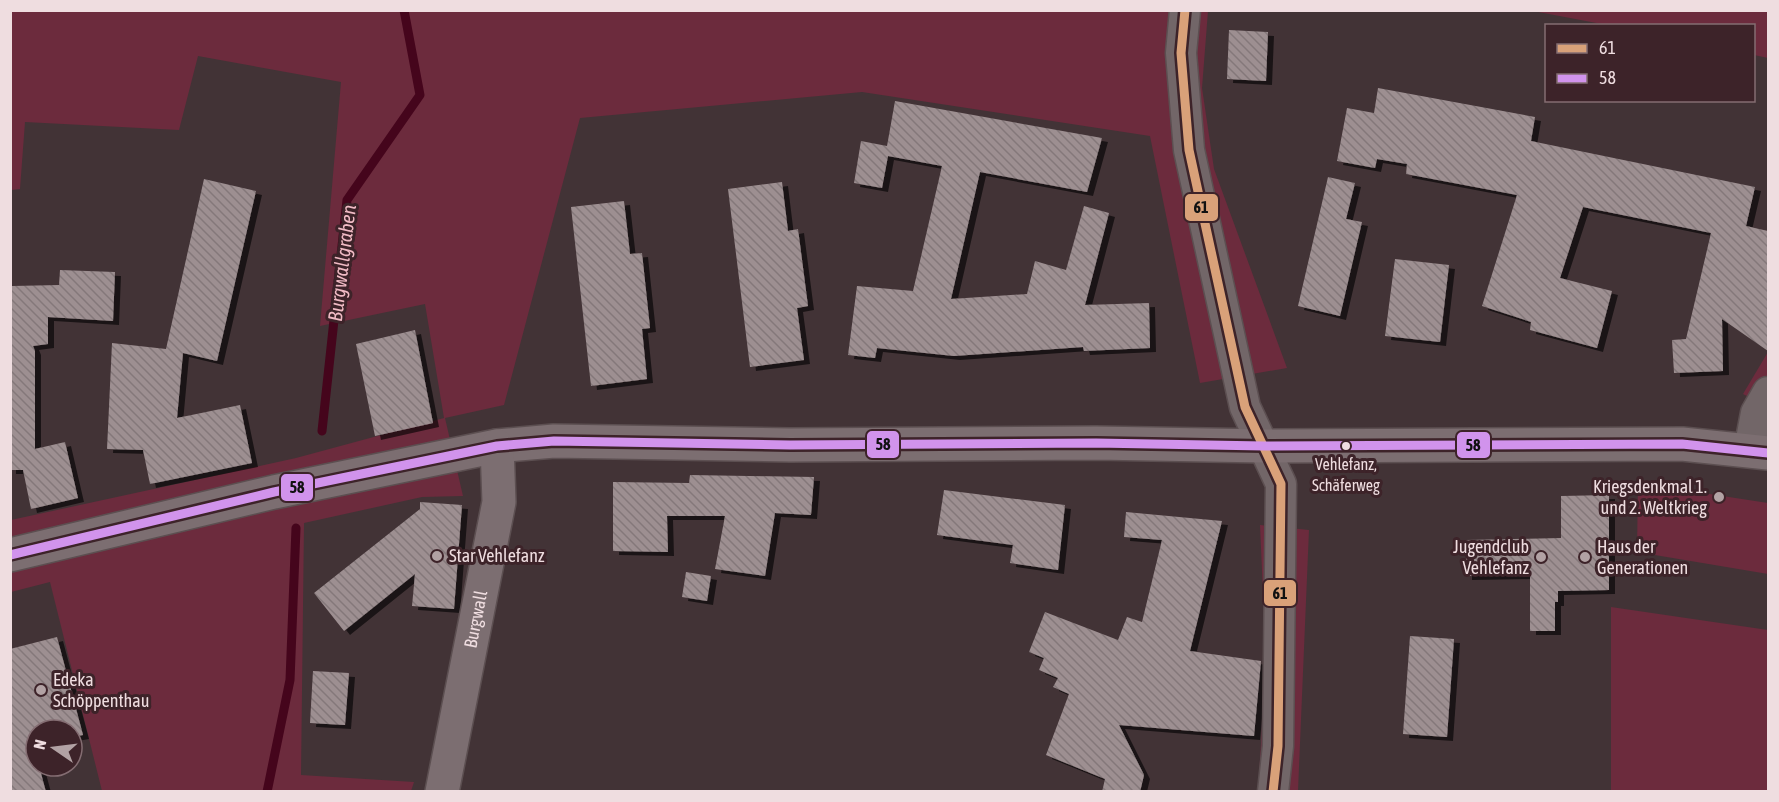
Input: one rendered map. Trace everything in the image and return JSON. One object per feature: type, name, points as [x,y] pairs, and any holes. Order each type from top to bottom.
[{"type":"main road","points":[[10,555],[273,492],[497,446],[554,441],[790,445],[1682,444],[1759,451]]},
{"type":"main road","name":"Burgwall","points":[[442,792],[499,502],[497,446]]},
{"type":"street","points":[[1185,10],[1181,53],[1189,150],[1245,407],[1281,484],[1278,746],[1273,792]]},
{"type":"street","points":[[1759,451],[1756,413],[1768,392]]},
{"type":"shaded area","points":[[11,11],[1208,11],[1202,88],[1214,169],[1287,368],[1200,383],[1150,136],[862,92],[580,118],[504,405],[445,418],[463,496],[422,497],[304,523],[301,775],[414,782],[411,791],[102,791],[50,582],[11,592],[11,520],[296,458],[444,418],[425,304],[320,326],[341,82],[198,56],[179,130],[25,122],[20,189],[11,190]]},
{"type":"shaded area","points":[[1533,11],[1768,11],[1768,58],[1755,55],[1755,24],[1602,24]]},
{"type":"shaded area","points":[[1768,352],[1768,407],[1743,394]]},
{"type":"shaded area","points":[[1638,483],[1768,503],[1768,574],[1637,552]]},
{"type":"shaded area","points":[[1260,525],[1309,530],[1298,791],[1258,792],[1266,662]]},
{"type":"shaded area","points":[[1611,607],[1768,630],[1768,791],[1611,791]]},
{"type":"building","points":[[1229,30],[1268,32],[1266,81],[1227,79]]},
{"type":"building","points":[[1378,88],[1535,117],[1531,141],[1755,187],[1746,226],[1768,231],[1768,351],[1722,319],[1723,371],[1674,373],[1672,340],[1686,339],[1711,233],[1583,207],[1560,278],[1612,291],[1597,348],[1530,330],[1531,322],[1482,306],[1517,195],[1406,174],[1407,164],[1377,159],[1375,168],[1337,161],[1347,108],[1374,113]]},
{"type":"building","points":[[895,101],[1102,138],[1087,192],[980,172],[951,299],[1027,294],[1035,261],[1066,270],[1084,206],[1109,213],[1085,305],[1149,303],[1150,348],[1084,351],[1083,347],[954,356],[877,348],[875,358],[848,355],[857,286],[913,291],[942,166],[888,156],[882,188],[854,183],[861,141],[887,146]]},
{"type":"building","points":[[1328,177],[1355,183],[1346,219],[1362,222],[1340,316],[1298,306]]},
{"type":"building","points":[[204,179],[256,191],[217,361],[183,353],[177,418],[240,405],[252,463],[150,484],[143,450],[107,449],[112,343],[166,349]]},
{"type":"building","points":[[782,182],[788,231],[798,229],[808,306],[797,308],[804,360],[750,367],[728,189]]},
{"type":"building","points":[[624,201],[630,254],[642,253],[650,328],[642,329],[647,379],[591,386],[571,207]]},
{"type":"building","points":[[1395,259],[1449,265],[1440,342],[1385,336]]},
{"type":"building","points":[[60,270],[115,272],[113,321],[48,317],[48,344],[33,346],[35,351],[35,449],[65,442],[78,498],[31,509],[23,470],[10,470],[10,294],[12,286],[59,285]]},
{"type":"building","points":[[415,330],[433,423],[375,436],[356,344]]},
{"type":"building","points":[[690,475],[814,477],[811,515],[775,513],[765,576],[715,569],[725,516],[667,516],[668,552],[613,551],[613,482],[689,483]]},
{"type":"building","points":[[944,490],[1065,505],[1058,570],[1010,563],[1013,545],[937,535]]},
{"type":"building","points":[[1609,495],[1609,590],[1558,591],[1558,602],[1555,602],[1555,631],[1530,631],[1530,575],[1466,576],[1466,540],[1561,538],[1561,496]]},
{"type":"building","points":[[420,502],[462,505],[454,609],[412,606],[415,574],[344,631],[314,593],[420,509]]},
{"type":"building","points":[[1126,512],[1222,521],[1190,651],[1261,661],[1254,736],[1119,725],[1144,775],[1140,792],[1102,792],[1105,779],[1046,755],[1069,694],[1053,687],[1058,678],[1039,670],[1044,658],[1029,652],[1045,612],[1118,640],[1127,617],[1142,622],[1162,540],[1124,537]]},
{"type":"building","points":[[686,572],[711,576],[707,601],[682,597]]},
{"type":"building","points":[[1410,636],[1454,639],[1447,737],[1403,734]]},
{"type":"building","name":"Edeka Schöppenthau","points":[[57,637],[78,718],[24,718],[24,778],[42,778],[46,792],[10,792],[10,649]]},
{"type":"building","points":[[313,671],[349,673],[345,725],[310,723]]},
{"type":"waterway","name":"Burgwallgraben","points":[[322,431],[347,200],[420,95],[404,10]]},
{"type":"waterway","name":"Burgwallgraben","points":[[267,792],[290,680],[296,528]]},
{"type":"transit line","name":"61","points":[[1185,10],[1181,53],[1189,150],[1245,407],[1281,484],[1278,746],[1273,792]]},
{"type":"transit line","name":"58","points":[[10,555],[274,492],[497,446],[554,441],[790,445],[1682,444],[1768,453]]},
{"type":"place","name":"Vehlefanz, Schäferweg","points":[[1346,446]]},
{"type":"place","name":"Kriegsdenkmal 1. und 2. Weltkrieg","points":[[1719,497]]},
{"type":"place","name":"Star Vehlefanz","points":[[437,556]]},
{"type":"place","name":"Jugendclub Vehlefanz","points":[[1541,557]]},
{"type":"place","name":"Haus der Generationen","points":[[1585,557]]},
{"type":"place","name":"Edeka Schöppenthau","points":[[41,690]]}]
